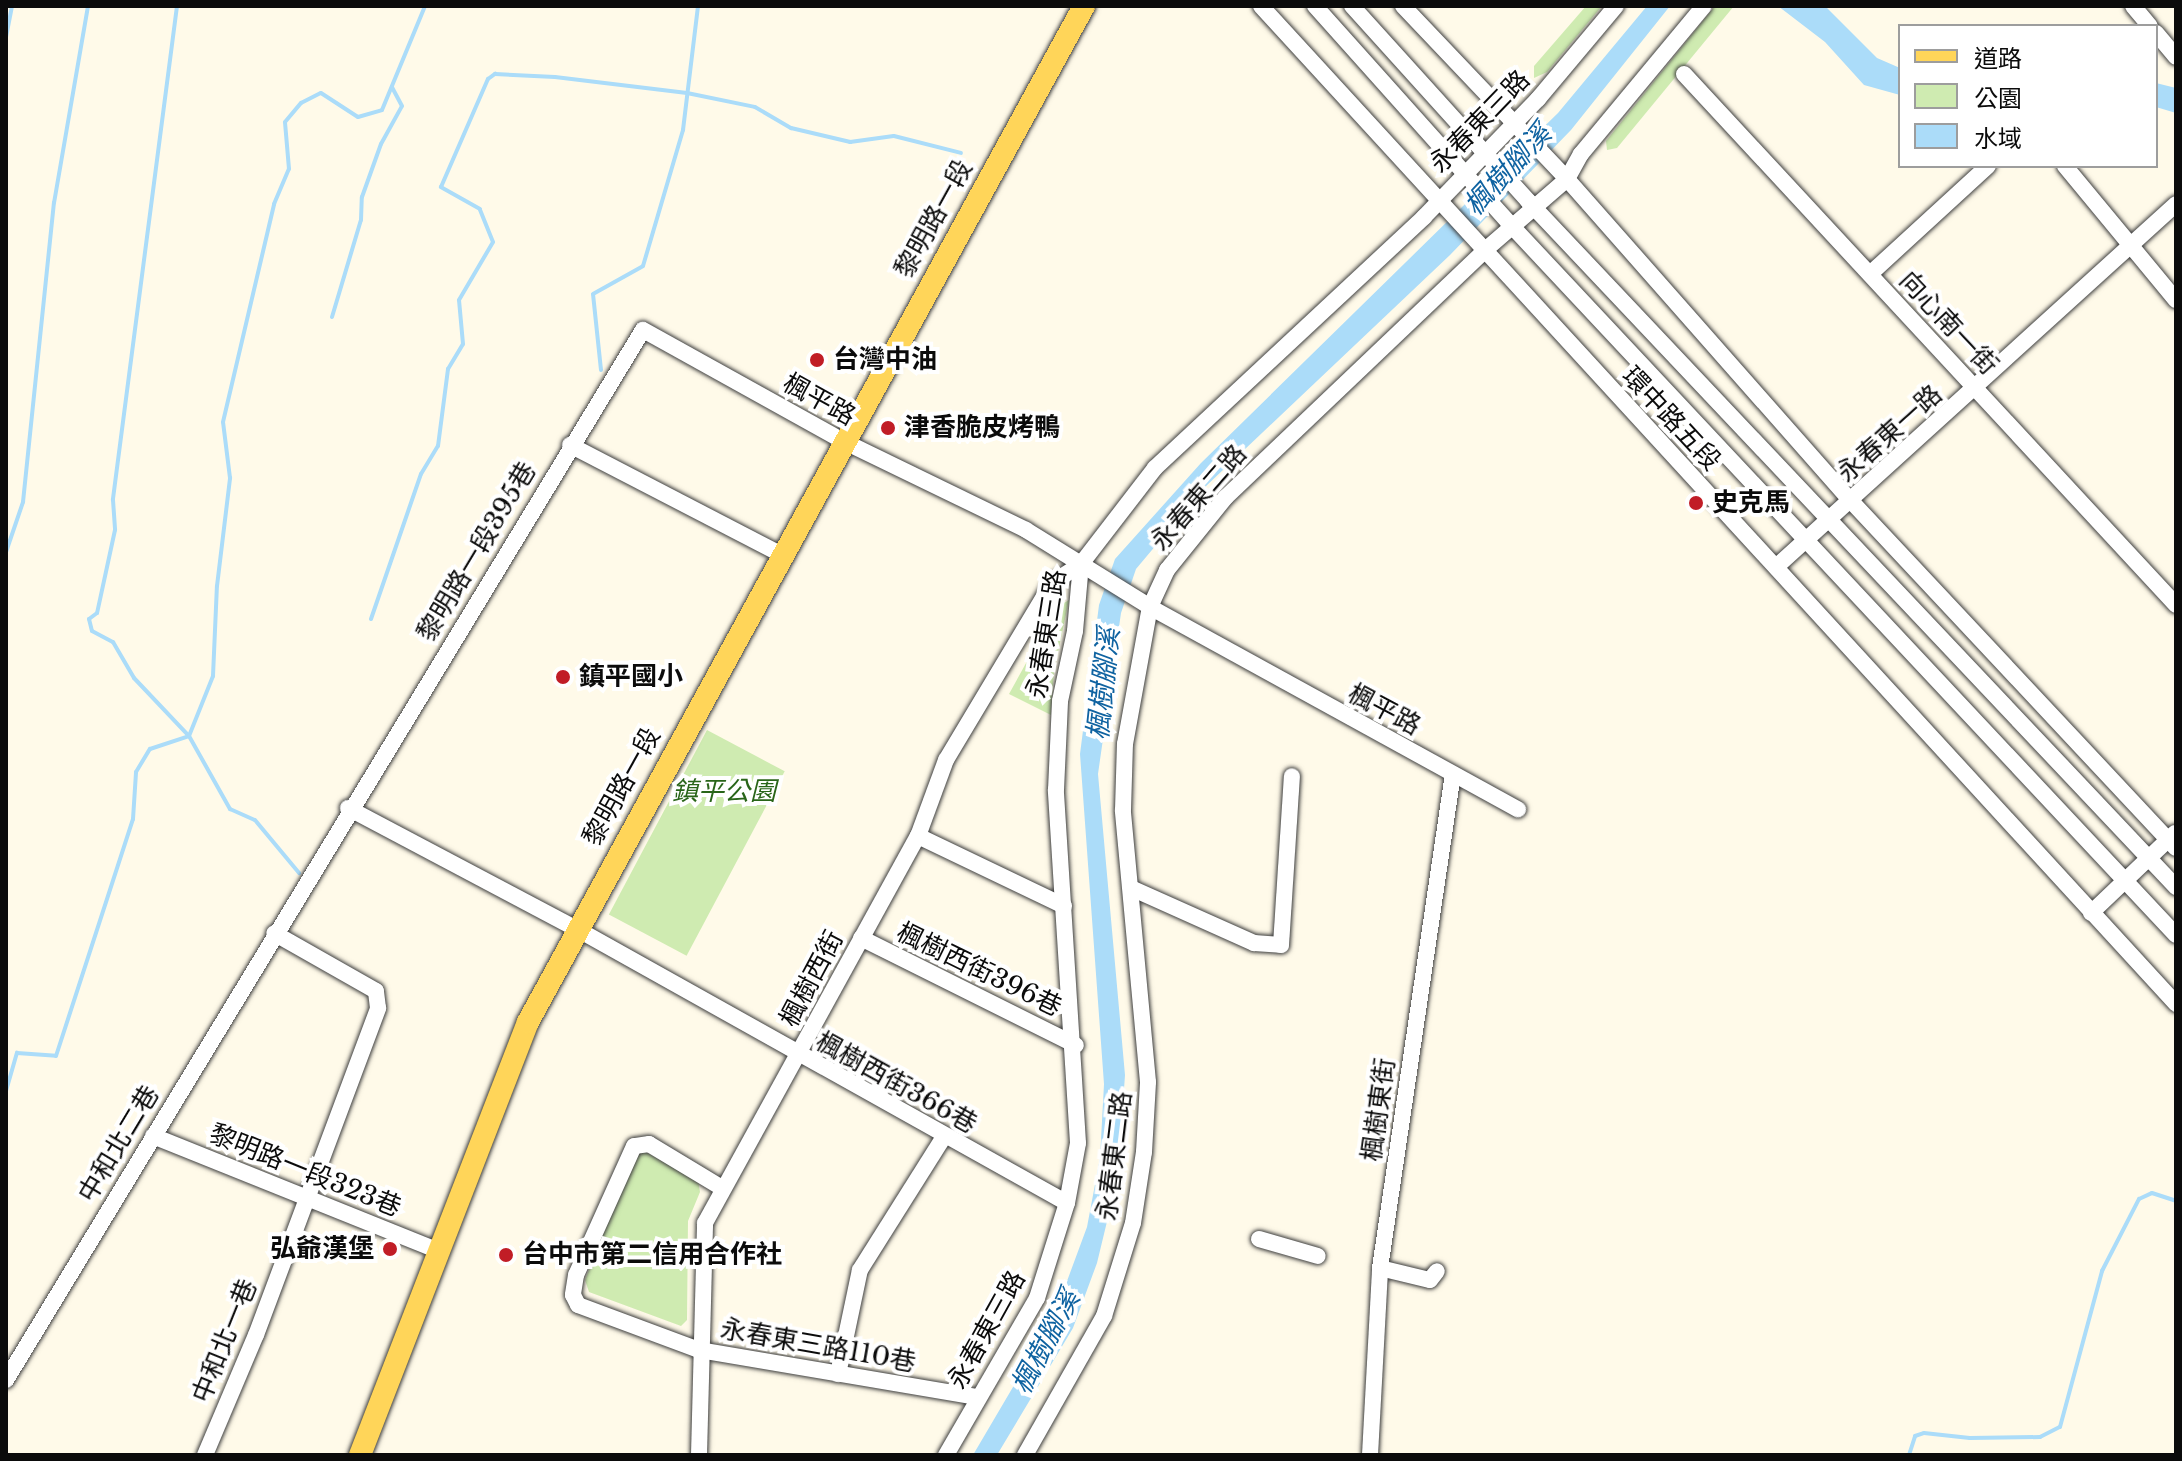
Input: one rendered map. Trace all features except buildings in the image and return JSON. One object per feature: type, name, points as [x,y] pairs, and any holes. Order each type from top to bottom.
[{"type":"main road","name":"黎明路一段","points":[[360,1455],[528,1022],[780,554],[1084,6]]},
{"type":"street","name":"環中路五段","points":[[1261,6],[2176,1004]]},
{"type":"street","name":"環中路五段","points":[[1315,6],[1510,225],[1805,543],[2176,935]]},
{"type":"street","name":"環中路五段","points":[[1352,6],[1532,204],[2176,887]]},
{"type":"street","points":[[1403,6],[1564,176],[1852,502],[2173,839],[2091,913]]},
{"type":"street","name":"永春東三路","points":[[946,1455],[1037,1298],[1067,1203],[1079,1128],[1057,744],[1086,568],[1155,468],[1440,201],[1515,126],[1616,6]]},
{"type":"street","name":"永春東二路","points":[[1025,1455],[1104,1316],[1133,1223],[1144,1152],[1148,1082],[1123,810],[1125,744],[1150,607],[1167,570],[1245,477],[1408,328],[1481,248],[1564,176],[1704,6]]},
{"type":"street","points":[[2133,6],[2148,24]]},
{"type":"street","points":[[2158,35],[2176,57]]},
{"type":"street","name":"向心南一街","points":[[1684,74],[2176,605]]},
{"type":"street","points":[[1870,274],[1986,168]]},
{"type":"street","points":[[2067,168],[2176,300]]},
{"type":"street","name":"永春東一路","points":[[1776,567],[1852,502],[2176,204]]},
{"type":"street","name":"黎明路一段395巷","points":[[274,933],[633,340],[643,330],[653,334]]},
{"type":"street","name":"楓平路","points":[[653,334],[843,441],[1026,530],[1150,607],[1518,809]]},
{"type":"street","points":[[570,445],[780,554]]},
{"type":"street","name":"楓樹西街","points":[[699,1455],[699,1350],[705,1223],[918,836],[946,760],[961,734],[1052,583],[1086,568]]},
{"type":"street","name":"楓樹東街","points":[[1370,1455],[1380,1268],[1453,774]]},
{"type":"street","points":[[1131,888],[1254,943],[1281,945],[1292,776]]},
{"type":"street","points":[[348,808],[577,929]]},
{"type":"street","points":[[918,836],[1064,906]]},
{"type":"street","name":"楓樹西街366巷","points":[[577,929],[943,1138],[1067,1203]]},
{"type":"street","name":"中和北二巷","points":[[6,1380],[274,933]]},
{"type":"street","name":"中和北一巷","points":[[205,1455],[378,1008],[376,991],[274,933]]},
{"type":"street","name":"楓樹西街396巷","points":[[861,938],[1076,1045]]},
{"type":"street","name":"黎明路一段323巷","points":[[153,1136],[439,1251]]},
{"type":"street","points":[[838,1374],[860,1270],[943,1138]]},
{"type":"street","name":"永春東三路110巷","points":[[722,1188],[649,1144],[634,1146],[573,1286],[578,1305],[699,1350],[977,1397]]},
{"type":"street","points":[[1259,1239],[1318,1256]]},
{"type":"street","points":[[1380,1268],[1430,1280],[1437,1271]]},
{"type":"green space","points":[[1586,6],[1602,6],[1547,72],[1534,78],[1534,66]]},
{"type":"green space","points":[[1715,6],[1734,6],[1617,148],[1607,150],[1606,141]]},
{"type":"green space","points":[[1069,600],[1054,671],[1051,715],[1009,694],[1057,607]]},
{"type":"green space","name":"鎮平公園","points":[[707,730],[785,771],[687,956],[609,915]]},
{"type":"green space","points":[[642,1150],[698,1181],[700,1192],[688,1221],[687,1320],[681,1326],[589,1292],[585,1280],[631,1160]]},
{"type":"water","name":"楓樹腳溪","points":[[1647,6],[1670,6],[1571,130],[1450,255],[1204,488],[1136,569],[1121,613],[1098,774],[1125,1075],[1118,1176],[1097,1263],[1073,1328],[997,1455],[973,1455],[1053,1319],[1087,1227],[1100,1158],[1104,1084],[1080,754],[1099,605],[1115,559],[1201,463],[1558,113]]},
{"type":"water","points":[[1778,6],[1825,6],[1877,58],[1898,67],[1898,94],[1864,85],[1825,42]]},
{"type":"water","points":[[2158,84],[2176,88],[2176,113],[2158,108]]},
{"type":"waterway","points":[[6,37],[12,6]]},
{"type":"waterway","points":[[6,552],[23,502],[54,203],[88,6]]},
{"type":"waterway","points":[[177,6],[113,500],[115,530],[97,613],[89,619],[92,631],[113,642],[134,678],[189,736],[230,809],[255,820],[299,873]]},
{"type":"waterway","points":[[6,1091],[17,1053],[56,1056],[133,819],[136,772],[150,749],[189,736],[213,676],[217,586],[230,478],[223,422],[274,204],[289,169],[285,122],[301,103],[321,93],[358,117],[382,110],[425,6]]},
{"type":"waterway","points":[[601,370],[593,294],[643,266],[683,130],[698,6]]},
{"type":"waterway","points":[[371,619],[421,474],[438,446],[448,369],[463,344],[459,300],[493,242],[480,209],[441,187],[488,79],[495,74],[555,77],[687,93],[755,107],[791,128],[850,142],[894,136],[961,153]]},
{"type":"waterway","points":[[332,317],[361,220],[362,197],[381,144],[402,106],[392,87]]},
{"type":"waterway","points":[[1909,1455],[1915,1436],[1924,1433],[1970,1438],[2040,1437],[2060,1427],[2102,1271],[2139,1199],[2152,1193],[2176,1201]]},
{"type":"place","name":"台灣中油","points":[[817,360]]},
{"type":"place","name":"津香脆皮烤鴨","points":[[888,428]]},
{"type":"place","name":"史克馬","points":[[1696,503]]},
{"type":"place","name":"鎮平國小","points":[[563,677]]},
{"type":"place","name":"弘爺漢堡","points":[[390,1249]]},
{"type":"place","name":"台中市第二信用合作社","points":[[506,1255]]}]
